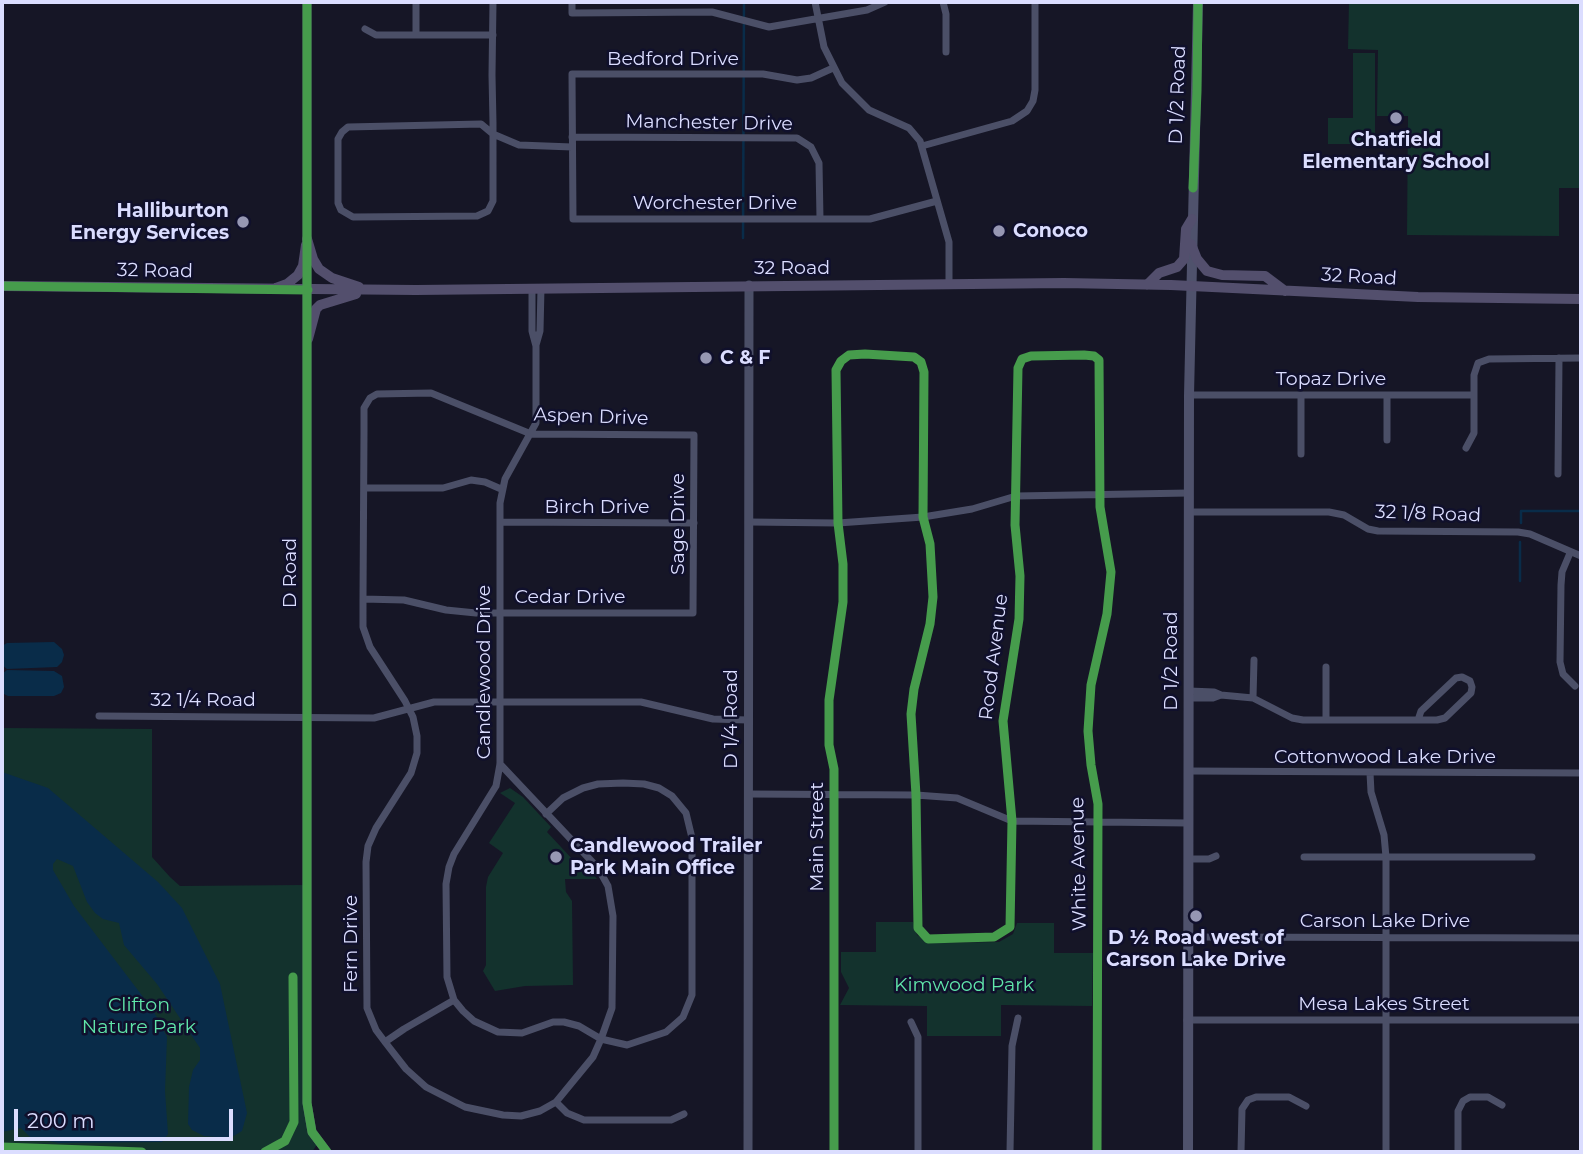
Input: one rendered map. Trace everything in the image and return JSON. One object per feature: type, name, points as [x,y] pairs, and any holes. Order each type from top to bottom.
[{"type":"main road","name":"D 1/2 Road","points":[[1188,1152],[1189,395],[1198,2]]},
{"type":"main road","points":[[1147,285],[1159,273],[1177,267],[1184,259],[1186,229],[1192,219]]},
{"type":"main road","points":[[264,290],[287,284],[298,275],[303,266],[307,239]]},
{"type":"main road","points":[[307,239],[319,269],[332,278],[369,290]]},
{"type":"main road","points":[[1191,244],[1197,259],[1207,271],[1222,275],[1265,276],[1284,291]]},
{"type":"main road","name":"32 Road","points":[[2,286],[369,290],[949,283],[1191,286],[1418,297],[1581,299]]},
{"type":"main road","points":[[308,339],[316,309],[369,290]]},
{"type":"street","name":"D Road","points":[[307,2],[307,1104],[312,1132],[327,1152]]},
{"type":"street","points":[[416,2],[416,35]]},
{"type":"street","points":[[493,2],[492,75],[493,134],[493,201],[491,208],[483,215],[353,217],[343,213],[339,207],[338,139],[348,127],[481,124],[493,134],[510,143],[523,146],[572,147]]},
{"type":"street","points":[[572,2],[572,13],[712,12],[769,27],[867,10],[885,2]]},
{"type":"street","points":[[815,2],[817,20],[833,68],[847,90],[878,115],[909,128],[922,146],[949,242],[949,283]]},
{"type":"street","points":[[943,2],[946,14],[946,52]]},
{"type":"street","points":[[922,146],[1012,121],[1027,111],[1035,90],[1035,2]]},
{"type":"street","points":[[365,29],[376,35],[493,35]]},
{"type":"street","name":"Bedford Drive","points":[[572,137],[572,74],[763,74],[797,80],[811,78],[833,68]]},
{"type":"street","name":"Worchester Drive","points":[[572,137],[573,219],[870,219],[937,201]]},
{"type":"street","name":"Manchester Drive","points":[[572,137],[797,138],[811,147],[819,163],[820,219]]},
{"type":"street","name":"D 1/4 Road","points":[[748,1152],[749,285]]},
{"type":"street","name":"Candlewood Drive","points":[[454,1000],[446,967],[447,875],[454,854],[496,786],[500,764],[501,489],[536,423],[536,346],[540,331],[536,289]]},
{"type":"street","name":"Main Street","points":[[834,1152],[834,769],[829,745],[829,700],[843,601],[843,564],[838,523],[836,370],[841,361],[849,355],[905,355],[921,362],[923,517]]},
{"type":"street","name":"Rood Avenue","points":[[916,795],[918,928],[928,939],[994,937],[1010,927],[1012,821],[1003,721],[1019,619],[1020,576],[1015,525],[1018,368],[1022,359],[1031,356],[1084,355],[1094,356],[1099,360]]},
{"type":"street","points":[[1558,474],[1559,358]]},
{"type":"street","points":[[1466,448],[1474,433],[1475,369],[1483,360],[1581,358]]},
{"type":"street","name":"White Avenue","points":[[1097,1152],[1098,804],[1090,754],[1089,705],[1107,614],[1111,572],[1100,494],[1099,360]]},
{"type":"street","name":"Aspen Drive","points":[[369,398],[381,393],[435,394],[531,434],[694,435]]},
{"type":"street","name":"Topaz Drive","points":[[1189,395],[1474,395]]},
{"type":"street","points":[[1301,395],[1301,454]]},
{"type":"street","points":[[1387,395],[1387,440]]},
{"type":"street","name":"Fern Drive","points":[[369,398],[364,411],[363,627],[366,641],[403,696],[413,717],[417,736],[415,762],[407,780],[368,846],[367,1008],[376,1030],[385,1042],[417,1079],[436,1093],[465,1107],[522,1116],[540,1111],[555,1102],[593,1056],[601,1039],[612,1008],[613,916],[611,895],[598,868],[500,764]]},
{"type":"street","name":"Sage Drive","points":[[694,435],[694,613]]},
{"type":"street","points":[[364,488],[437,489],[474,480],[501,489]]},
{"type":"street","points":[[749,523],[838,523],[923,517],[972,509],[1016,496],[1189,493]]},
{"type":"street","name":"32 1/8 Road","points":[[1189,512],[1329,512],[1344,515],[1368,529],[1378,531],[1518,532],[1530,534],[1581,556]]},
{"type":"street","points":[[916,795],[911,714],[933,597],[930,544],[923,517]]},
{"type":"street","name":"Birch Drive","points":[[500,522],[694,523]]},
{"type":"street","points":[[1570,552],[1562,572],[1560,662],[1563,674],[1575,686]]},
{"type":"street","name":"Cedar Drive","points":[[363,599],[404,600],[446,610],[500,613],[694,613]]},
{"type":"street","points":[[1253,698],[1254,660]]},
{"type":"street","points":[[1326,667],[1326,720]]},
{"type":"street","points":[[1189,694],[1214,692],[1253,698],[1292,718],[1418,720],[1445,718],[1471,693],[1469,681],[1462,677],[1456,678],[1421,711],[1418,720]]},
{"type":"street","name":"32 1/4 Road","points":[[99,716],[374,718],[434,702],[641,702],[713,719],[748,720]]},
{"type":"street","name":"Cottonwood Lake Drive","points":[[1189,771],[1581,773]]},
{"type":"street","points":[[1370,773],[1371,792],[1384,835],[1386,857],[1386,1152]]},
{"type":"street","points":[[385,1042],[454,1000],[474,1021],[498,1032],[522,1033],[564,1022],[619,1045],[635,1044],[672,1028],[683,1017],[690,1004],[692,988],[691,826],[682,807],[672,796],[659,788],[644,784],[606,784],[583,788],[563,798],[546,814]]},
{"type":"street","points":[[748,793],[957,798],[1012,821],[1188,822]]},
{"type":"street","points":[[1188,859],[1209,859],[1216,856]]},
{"type":"street","points":[[1304,857],[1532,857]]},
{"type":"street","name":"Carson Lake Drive","points":[[1188,937],[1581,938]]},
{"type":"street","points":[[1010,1152],[1012,1046],[1018,1018]]},
{"type":"street","name":"Mesa Lakes Street","points":[[1187,1020],[1581,1020]]},
{"type":"street","points":[[911,1022],[918,1037],[918,1152]]},
{"type":"street","points":[[1241,1152],[1241,1113],[1248,1100],[1256,1097],[1289,1097],[1306,1106]]},
{"type":"street","points":[[1458,1152],[1458,1111],[1463,1101],[1470,1097],[1488,1097],[1502,1105]]},
{"type":"street","points":[[555,1102],[567,1113],[584,1120],[671,1121],[684,1114]]},
{"type":"green space","points":[[1349,2],[1581,2],[1581,188],[1559,188],[1559,236],[1407,235],[1408,116],[1377,116],[1378,50],[1348,49]]},
{"type":"green space","points":[[1353,53],[1375,53],[1375,144],[1328,144],[1328,118],[1353,118]]},
{"type":"green space","name":"Clifton Nature Park","points":[[2,728],[152,729],[152,857],[170,877],[180,886],[303,885],[307,898],[307,1103],[318,1143],[312,1152],[2,1152]]},
{"type":"green space","points":[[510,788],[523,797],[551,827],[547,832],[575,862],[581,858],[597,879],[565,879],[566,892],[572,901],[573,985],[525,986],[495,991],[483,971],[486,965],[486,887],[488,877],[503,853],[489,843],[515,803],[500,793]]},
{"type":"green space","name":"Kimwood Park","points":[[876,922],[913,922],[917,935],[931,943],[999,942],[1013,934],[1017,923],[1054,923],[1054,953],[1093,953],[1092,1006],[1001,1005],[1001,1036],[927,1036],[927,1006],[840,1005],[849,988],[841,972],[841,952],[876,952]]},
{"type":"water","points":[[54,642],[64,655],[57,667],[7,669],[2,665],[2,646],[7,643]]},
{"type":"water","points":[[7,670],[54,671],[62,676],[64,687],[61,693],[54,696],[8,696],[2,693],[2,674]]},
{"type":"water","points":[[2,772],[48,788],[158,882],[182,908],[220,984],[247,1113],[242,1131],[230,1138],[204,1136],[192,1130],[188,1124],[189,1087],[193,1070],[200,1060],[200,1048],[157,984],[124,945],[119,923],[103,919],[95,913],[87,902],[73,866],[57,859],[53,870],[74,906],[153,1010],[167,1037],[165,1091],[168,1134],[162,1142],[59,1143],[31,1138],[21,1128],[2,1132]]},
{"type":"waterway","points":[[743,238],[744,2]]},
{"type":"waterway","points":[[1521,523],[1521,511],[1581,511]]},
{"type":"waterway","points":[[1520,542],[1520,581]]},
{"type":"cycle path","points":[[307,2],[307,1103],[312,1132],[327,1152]]},
{"type":"cycle path","points":[[1193,188],[1198,2]]},
{"type":"cycle path","points":[[2,286],[308,290]]},
{"type":"cycle path","points":[[834,1152],[834,769],[829,745],[829,700],[843,602],[843,564],[838,523],[836,370],[841,361],[849,355],[865,354],[914,357],[921,362],[924,372],[923,517],[930,544],[933,597],[911,714],[916,795],[918,928],[928,939],[994,937],[1010,927],[1012,821],[1003,721],[1019,619],[1020,576],[1015,525],[1018,368],[1022,359],[1031,356],[1084,355],[1094,356],[1099,360],[1100,507],[1111,572],[1107,614],[1091,685],[1088,731],[1098,804],[1097,1152]]},
{"type":"cycle path","points":[[265,1152],[285,1141],[294,1122],[293,977]]},
{"type":"cycle path","points":[[2,1147],[142,1152]]},
{"type":"place","name":"Chatfield Elementary School","points":[[1396,118]]},
{"type":"place","name":"Halliburton Energy Services","points":[[243,222]]},
{"type":"place","name":"Conoco","points":[[999,231]]},
{"type":"place","name":"C & F","points":[[706,358]]},
{"type":"place","name":"Candlewood Trailer Park Main Office","points":[[556,857]]},
{"type":"place","name":"D ½ Road west of Carson Lake Drive","points":[[1196,916]]}]
